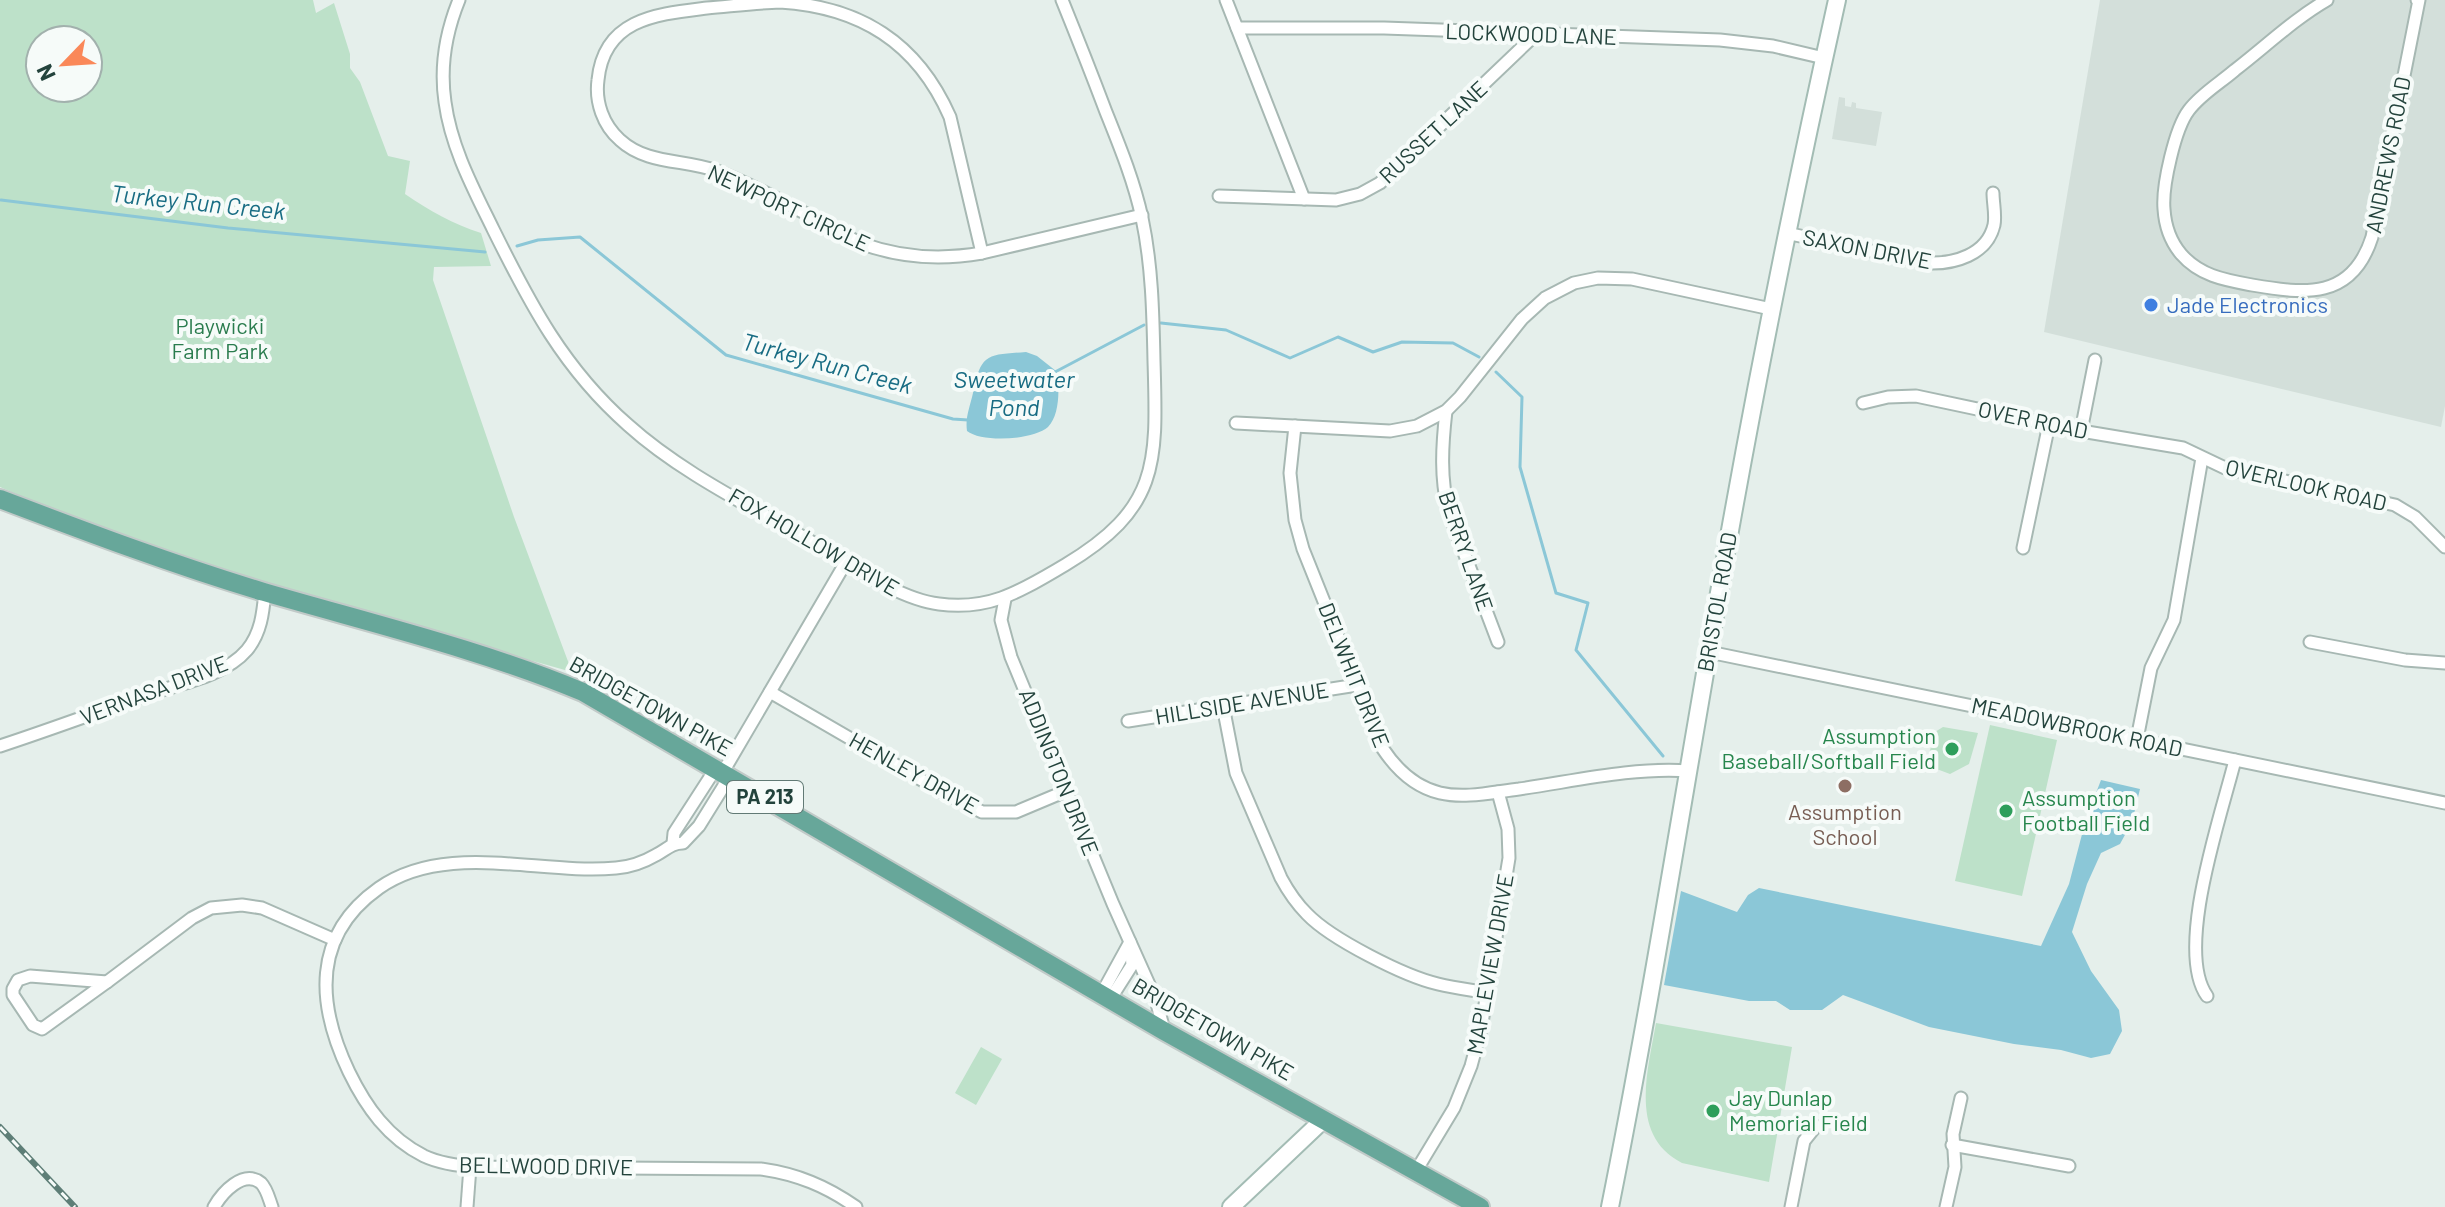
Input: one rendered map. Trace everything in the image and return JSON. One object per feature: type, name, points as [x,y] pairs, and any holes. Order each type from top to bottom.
[{"type":"main road","name":"BRISTOL ROAD","points":[[1610,1207],[1771,309],[1837,0]]},
{"type":"main road","name":"BRIDGETOWN PIKE","points":[[0,499],[169,563],[542,675],[583,692],[1164,1031],[1480,1207]]},
{"type":"main road","points":[[1231,1207],[1323,1120]]},
{"type":"street","name":"FOX HOLLOW DRIVE","points":[[459,0],[445,54],[443,81],[453,139],[510,264],[564,357],[601,400],[648,443],[670,458],[906,595],[921,601],[969,606],[1005,599],[1089,551],[1112,533],[1131,510],[1148,475],[1154,449],[1156,413],[1152,280],[1142,215],[1129,171],[1062,0]]},
{"type":"street","points":[[1226,0],[1304,199]]},
{"type":"street","name":"ANDREWS ROAD","points":[[2327,0],[2197,101],[2179,127],[2164,199],[2166,225],[2181,253],[2206,273],[2220,279],[2302,292],[2332,285],[2360,262],[2372,237],[2418,0]]},
{"type":"street","name":"NEWPORT CIRCLE","points":[[982,253],[953,128],[941,96],[922,67],[875,28],[839,11],[820,6],[757,3],[650,17],[622,32],[607,50],[597,84],[600,108],[620,141],[635,151],[666,161],[702,166],[736,178],[852,239],[878,249],[936,257],[982,253],[1142,215]]},
{"type":"street","name":"LOCKWOOD LANE","points":[[1237,28],[1369,28],[1747,42],[1824,58]]},
{"type":"street","name":"RUSSET LANE","points":[[1219,196],[1348,198],[1371,189],[1536,34]]},
{"type":"street","name":"SAXON DRIVE","points":[[1786,233],[1928,263],[1949,264],[1964,258],[1989,238],[1995,223],[1993,193]]},
{"type":"street","points":[[1236,423],[1390,431],[1417,426],[1446,411],[1460,397],[1522,319],[1545,298],[1574,283],[1598,278],[1632,279],[1771,309]]},
{"type":"street","points":[[2081,431],[2095,360]]},
{"type":"street","name":"OVER ROAD","points":[[1863,403],[1888,397],[1916,396],[2081,431],[2183,448],[2202,458]]},
{"type":"street","name":"BERRY LANE","points":[[1446,411],[1442,443],[1443,492],[1498,642]]},
{"type":"street","points":[[2023,548],[2049,424]]},
{"type":"street","name":"DELWHIT DRIVE","points":[[1295,426],[1290,473],[1295,520],[1303,549],[1383,749],[1407,777],[1429,790],[1453,795],[1498,792],[1654,770],[1689,771]]},
{"type":"street","points":[[2137,739],[2151,668],[2174,620],[2202,458]]},
{"type":"street","name":"OVERLOOK ROAD","points":[[2202,458],[2225,468],[2395,505],[2415,517],[2445,547]]},
{"type":"street","name":"BELLWOOD DRIVE","points":[[846,562],[723,772],[695,832],[683,843],[673,843],[642,862],[615,868],[435,864],[392,880],[365,899],[342,927],[335,940],[326,976],[325,1001],[336,1045],[366,1105],[391,1133],[423,1155],[470,1167],[761,1169],[816,1183],[856,1207]]},
{"type":"street","name":"VERNASA DRIVE","points":[[0,746],[187,682],[231,663],[254,639],[263,615],[265,592]]},
{"type":"street","name":"ADDINGTON DRIVE","points":[[1005,599],[1001,620],[1011,657],[1156,1000],[1164,1031]]},
{"type":"street","points":[[2310,642],[2405,660],[2445,663]]},
{"type":"street","name":"MEADOWBROOK ROAD","points":[[1709,652],[2445,803]]},
{"type":"street","name":"HILLSIDE AVENUE","points":[[1128,721],[1357,685]]},
{"type":"street","name":"HENLEY DRIVE","points":[[770,692],[982,812],[1016,812],[1066,791]]},
{"type":"street","points":[[1223,706],[1236,773],[1281,878],[1308,915],[1327,931],[1409,975],[1488,993]]},
{"type":"street","points":[[2207,996],[2195,970],[2199,900],[2235,760]]},
{"type":"street","name":"MAPLEVIEW DRIVE","points":[[1416,1171],[1454,1108],[1471,1066],[1488,993],[1509,858],[1508,829],[1498,792]]},
{"type":"street","points":[[107,982],[24,977],[15,984],[13,995],[33,1025],[42,1029],[107,982],[192,918],[211,908],[230,905],[262,908],[335,940]]},
{"type":"street","points":[[1106,996],[1132,965],[1130,942]]},
{"type":"street","points":[[1946,1207],[1955,1167],[1952,1145],[1961,1098]]},
{"type":"street","points":[[1791,1207],[1804,1141],[1816,1126]]},
{"type":"street","points":[[1952,1145],[2069,1166]]},
{"type":"street","points":[[467,1207],[470,1167]]},
{"type":"street","points":[[214,1207],[236,1183],[249,1179],[260,1183],[265,1189],[272,1207]]},
{"type":"shaded area","points":[[2100,0],[2445,0],[2445,406],[2441,427],[2044,332]]},
{"type":"shaded area","points":[[1839,97],[1845,98],[1845,106],[1851,107],[1852,102],[1856,103],[1856,108],[1882,112],[1876,146],[1832,139]]},
{"type":"green space","name":"Playwicki Farm Park","points":[[0,0],[313,0],[316,13],[334,3],[350,54],[350,68],[360,82],[388,156],[410,161],[405,194],[461,226],[481,233],[491,266],[434,267],[433,280],[514,517],[572,672],[257,583],[97,529],[0,487]]},
{"type":"green space","name":"Assumption Football Field","points":[[1990,725],[2057,740],[2022,896],[1955,881]]},
{"type":"green space","name":"Assumption Baseball/Softball Field","points":[[1943,727],[1978,733],[1969,764],[1950,774],[1926,765],[1935,732]]},
{"type":"green space","name":"Jay Dunlap Memorial Field","points":[[1656,1023],[1792,1047],[1769,1182],[1682,1163],[1665,1151],[1654,1136],[1648,1119],[1646,1081]]},
{"type":"green space","points":[[981,1047],[1002,1059],[976,1105],[955,1093]]},
{"type":"water","name":"Sweetwater Pond","points":[[1026,352],[1037,356],[1056,371],[1058,400],[1052,422],[1041,431],[1020,437],[984,437],[967,431],[968,412],[983,363],[994,356]]},
{"type":"water","points":[[2101,780],[2140,789],[2132,822],[2120,844],[2101,853],[2087,884],[2072,932],[2091,971],[2119,1010],[2122,1031],[2110,1054],[2091,1058],[1929,1027],[1843,995],[1822,1010],[1790,1010],[1776,1001],[1749,1001],[1664,985],[1681,891],[1737,912],[1748,895],[1759,888],[2041,946],[2069,884],[2086,819]]},
{"type":"waterway","name":"Turkey Run Creek","points":[[1,200],[228,228],[485,252]]},
{"type":"waterway","name":"Turkey Run Creek","points":[[517,246],[538,240],[580,237],[726,355],[953,419],[968,420]]},
{"type":"waterway","name":"Turkey Run Creek","points":[[1161,323],[1226,330],[1290,358],[1338,337],[1373,352],[1402,342],[1453,343],[1479,357]]},
{"type":"waterway","name":"Turkey Run Creek","points":[[1055,372],[1144,325]]},
{"type":"waterway","name":"Turkey Run Creek","points":[[1496,372],[1522,397],[1520,467],[1556,593],[1588,603],[1576,650],[1663,756]]},
{"type":"railway","points":[[0,1127],[75,1207]]},
{"type":"place","name":"Jade Electronics","points":[[2151,305]]},
{"type":"place","name":"Assumption Baseball/Softball Field","points":[[1952,749]]},
{"type":"place","name":"Assumption School","points":[[1845,786]]},
{"type":"place","name":"Assumption Football Field","points":[[2006,811]]},
{"type":"place","name":"Jay Dunlap Memorial Field","points":[[1713,1111]]}]
